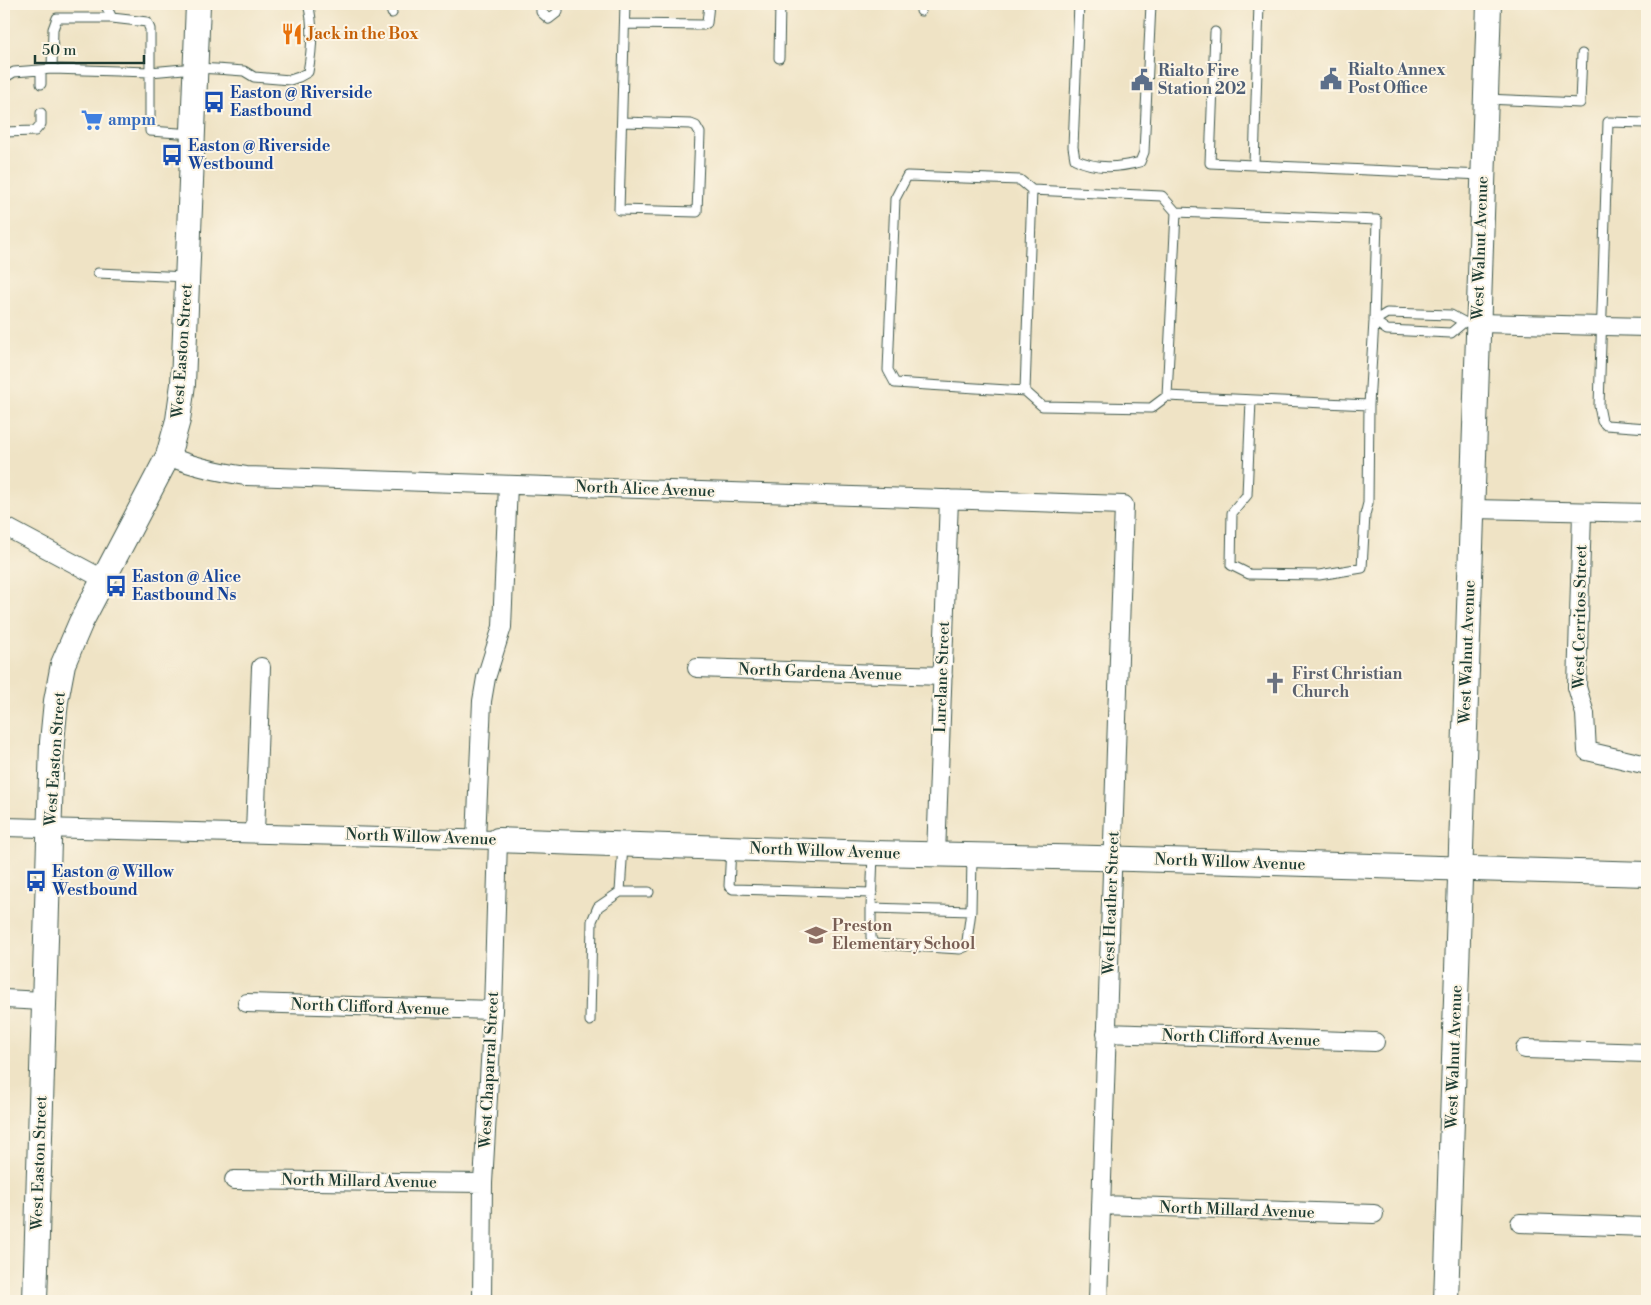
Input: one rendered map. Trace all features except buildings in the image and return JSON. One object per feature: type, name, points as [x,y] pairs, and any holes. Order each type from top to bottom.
[{"type":"street","name":"West Easton Street","points":[[35,1301],[52,742],[59,683],[80,622],[168,456],[178,420],[181,401],[187,277],[198,4]]},
{"type":"street","name":"West Walnut Avenue","points":[[1446,1301],[1472,509],[1471,323],[1483,175],[1489,4]]},
{"type":"street","points":[[1471,323],[1647,327]]},
{"type":"street","name":"North Alice Avenue","points":[[168,456],[184,463],[246,476],[1124,506]]},
{"type":"street","name":"West Chaparral Street","points":[[482,1301],[483,1183],[493,1010],[482,701],[486,678],[502,627],[508,484]]},
{"type":"street","name":"Lurelane Street","points":[[936,855],[949,499]]},
{"type":"street","name":"West Heather Street","points":[[1098,1301],[1106,1033],[1114,858],[1124,506]]},
{"type":"street","points":[[1472,509],[1647,514]]},
{"type":"street","name":"West Cerritos Street","points":[[1582,512],[1577,688],[1584,714],[1587,751],[1647,765]]},
{"type":"street","points":[[4,526],[103,578]]},
{"type":"street","points":[[254,833],[261,667]]},
{"type":"street","name":"North Gardena Avenue","points":[[697,668],[942,676]]},
{"type":"street","name":"North Willow Avenue","points":[[4,827],[487,839],[936,855],[1114,858],[1647,874]]},
{"type":"street","points":[[4,999],[43,1001]]},
{"type":"street","name":"North Clifford Avenue","points":[[247,1004],[493,1010]]},
{"type":"street","name":"North Clifford Avenue","points":[[1106,1033],[1375,1042]]},
{"type":"street","points":[[1525,1049],[1647,1053]]},
{"type":"street","name":"North Millard Avenue","points":[[234,1180],[483,1183]]},
{"type":"street","name":"North Millard Avenue","points":[[1101,1206],[1374,1214]]},
{"type":"street","points":[[1520,1223],[1647,1227]]},
{"type":"lane","points":[[105,4],[112,18]]},
{"type":"lane","points":[[4,78],[14,72],[52,69],[150,72],[196,68],[244,71],[254,77],[290,80],[308,72],[312,23],[308,4]]},
{"type":"lane","points":[[390,4],[392,13]]},
{"type":"lane","points":[[540,4],[540,12],[549,19],[558,12],[558,4]]},
{"type":"lane","points":[[622,122],[691,124],[696,126],[700,133],[697,212],[619,210],[626,4]]},
{"type":"lane","points":[[625,24],[703,25],[707,23],[709,4]]},
{"type":"lane","points":[[779,58],[780,4]]},
{"type":"lane","points":[[1079,4],[1073,147],[1075,158],[1087,165],[1104,166],[1124,166],[1140,162],[1144,152],[1150,4]]},
{"type":"lane","points":[[1254,165],[1259,4]]},
{"type":"lane","points":[[52,69],[53,29],[57,18],[112,18],[147,22],[150,29],[150,131],[193,134]]},
{"type":"lane","points":[[1215,32],[1210,163],[1483,175]]},
{"type":"lane","points":[[1485,99],[1580,103],[1582,54]]},
{"type":"lane","points":[[41,70],[41,84]]},
{"type":"lane","points":[[4,132],[35,131],[41,124],[41,113]]},
{"type":"lane","points":[[1647,123],[1608,122],[1599,406],[1602,421],[1610,426],[1647,428]]},
{"type":"lane","points":[[1167,396],[1176,212],[1162,196],[1032,190],[1020,180],[907,176],[894,199],[888,370],[895,383],[1025,391],[1042,406],[1151,408],[1167,396],[1369,405]]},
{"type":"lane","points":[[1025,391],[1032,190]]},
{"type":"lane","points":[[1176,212],[1377,220],[1369,405],[1368,503],[1365,516],[1362,568],[1319,575],[1248,574],[1231,565],[1232,513],[1247,495],[1251,400]]},
{"type":"lane","points":[[98,273],[187,277]]},
{"type":"lane","points":[[1374,321],[1387,313],[1452,315],[1471,323]]},
{"type":"lane","points":[[1374,321],[1386,330],[1451,333],[1471,323]]},
{"type":"lane","points":[[620,892],[623,845]]},
{"type":"lane","points":[[731,848],[729,886],[736,890],[872,893]]},
{"type":"lane","points":[[873,853],[872,942],[876,944],[960,949],[964,947],[967,941],[971,911],[972,856]]},
{"type":"lane","points":[[590,1021],[592,921],[598,907],[620,892],[649,892]]},
{"type":"lane","points":[[871,908],[971,911]]},
{"type":"place","name":"Jack in the Box","points":[[292,34]]},
{"type":"place","name":"Rialto Annex Post Office","points":[[1331,79]]},
{"type":"place","name":"Rialto Fire Station 202","points":[[1142,80]]},
{"type":"place","name":"Easton @ Riverside Eastbound","points":[[214,102]]},
{"type":"place","name":"ampm","points":[[92,120]]},
{"type":"place","name":"Easton @ Riverside Westbound","points":[[172,155]]},
{"type":"place","name":"Easton @ Alice Eastbound Ns","points":[[116,586]]},
{"type":"place","name":"First Christian Church","points":[[1275,683]]},
{"type":"place","name":"Easton @ Willow Westbound","points":[[36,881]]},
{"type":"place","name":"Preston Elementary School","points":[[816,935]]}]
